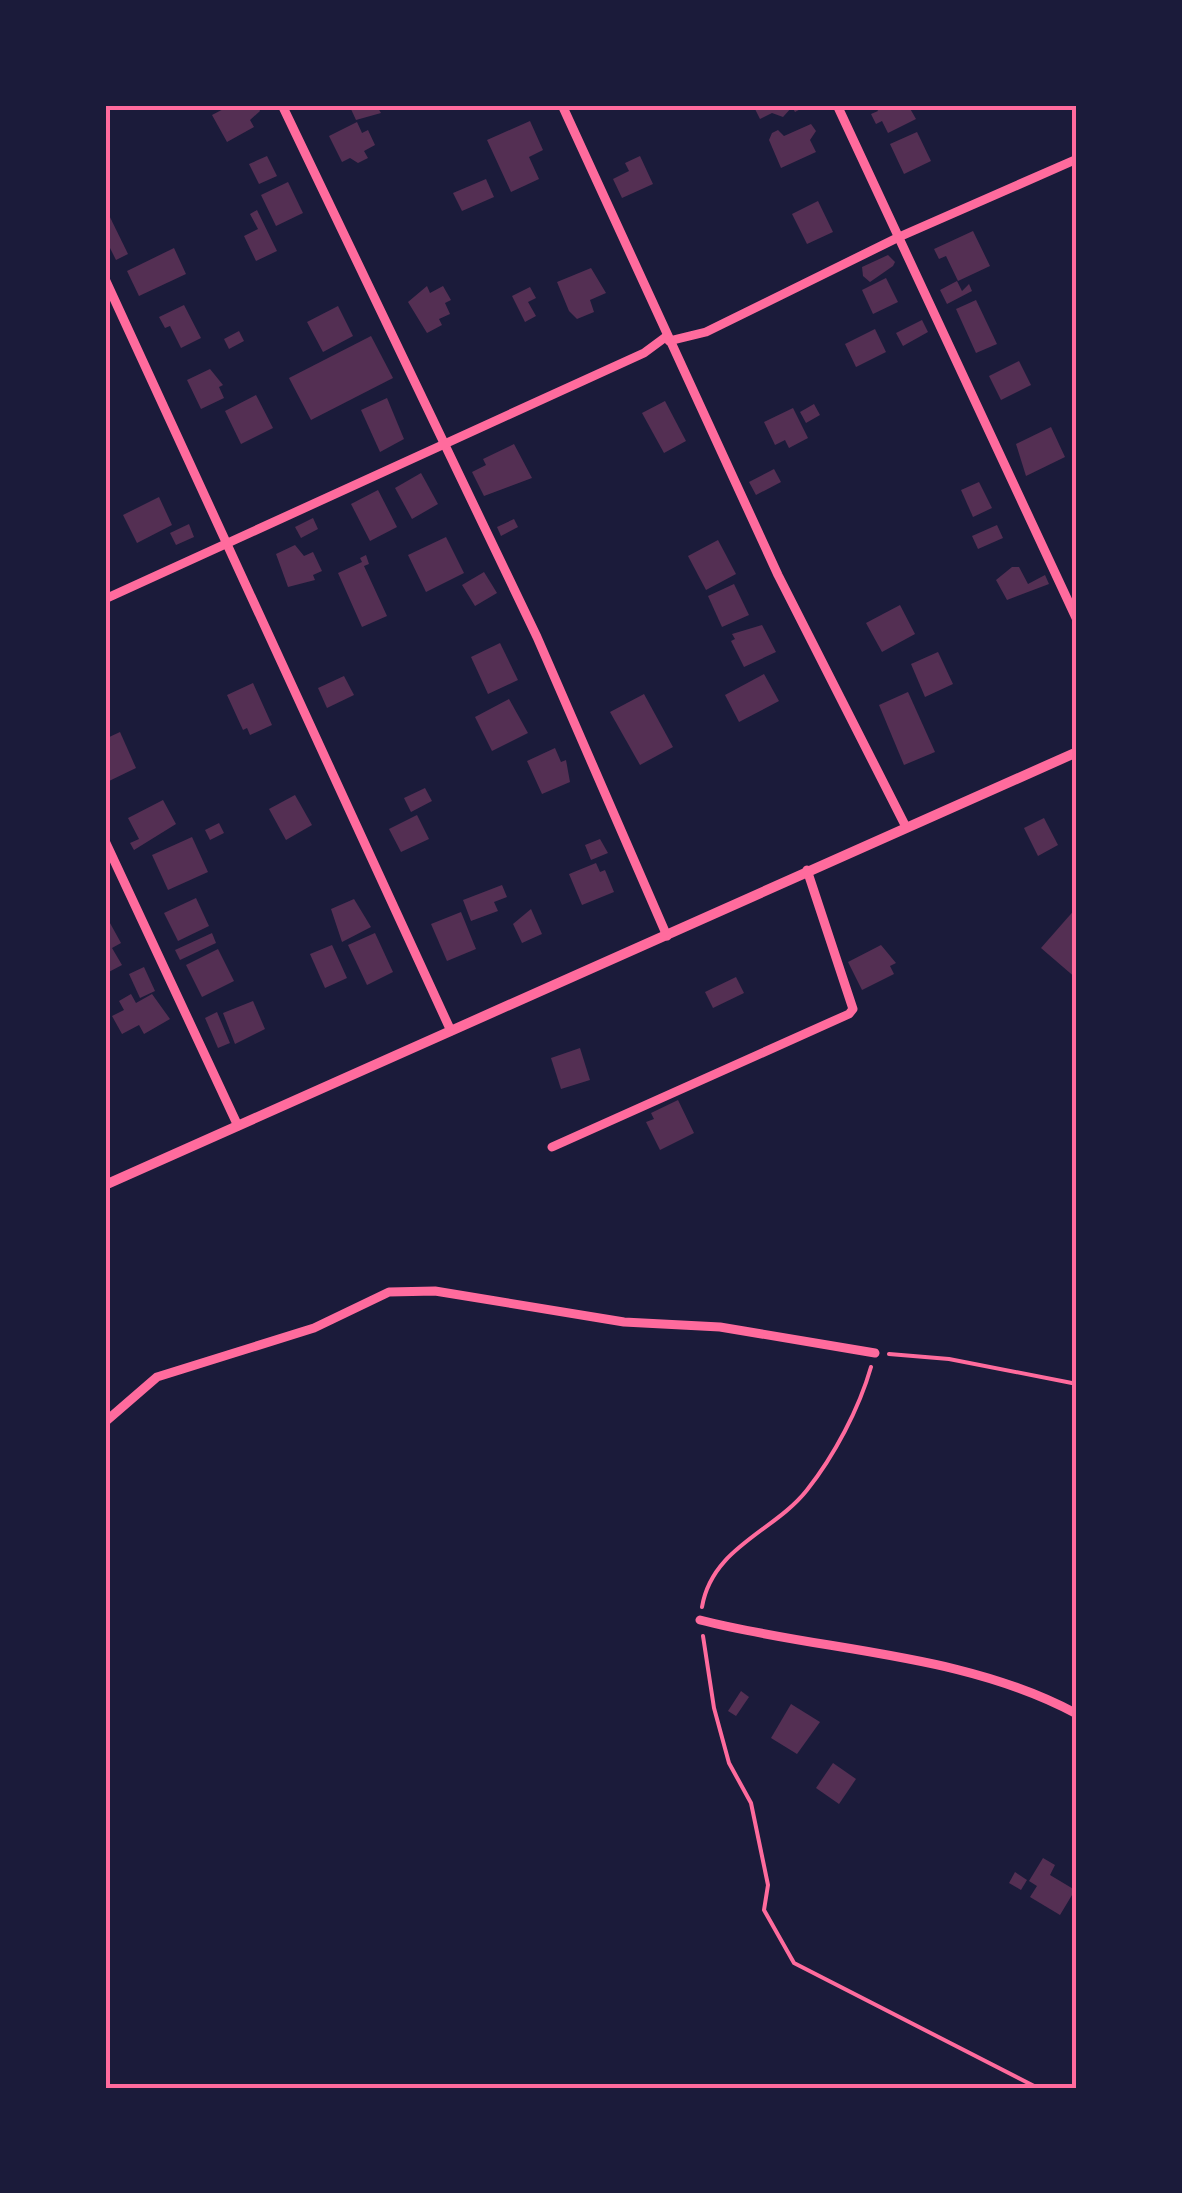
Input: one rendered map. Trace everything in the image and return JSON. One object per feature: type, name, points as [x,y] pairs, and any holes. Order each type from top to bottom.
[{"type":"street","points":[[282,105],[446,442],[668,936]]},
{"type":"street","points":[[562,105],[778,575],[906,827]]},
{"type":"street","points":[[836,105],[1077,620]]},
{"type":"street","points":[[105,600],[644,353],[668,338],[706,332],[899,237],[1077,159]]},
{"type":"street","points":[[105,280],[230,544],[451,1031]]},
{"type":"street","points":[[105,1185],[1077,752]]},
{"type":"street","points":[[105,841],[238,1126]]},
{"type":"street","points":[[552,1147],[853,1009],[807,870]]},
{"type":"street","points":[[105,1422],[136,1390],[157,1377],[314,1328],[389,1292],[434,1291],[624,1322],[720,1328],[874,1353]]},
{"type":"street","points":[[700,1620],[770,1638],[989,1675],[1077,1714]]},
{"type":"path","points":[[1038,2088],[794,1963],[764,1910],[768,1885],[751,1803],[728,1762],[714,1708],[700,1620],[705,1587],[728,1557],[806,1491],[866,1386],[874,1353],[949,1360],[1077,1384]]},
{"type":"building","points":[[231,105],[257,105],[260,111],[250,120],[254,127],[227,142],[212,115]]},
{"type":"building","points":[[376,105],[381,113],[356,120],[350,107]]},
{"type":"building","points":[[753,105],[808,105],[795,112],[792,107],[783,117],[772,113],[760,119]]},
{"type":"building","points":[[875,105],[908,105],[916,119],[888,133],[882,121],[876,124],[871,114],[878,111]]},
{"type":"building","points":[[530,121],[543,150],[529,157],[539,179],[511,192],[487,140]]},
{"type":"building","points":[[357,122],[362,133],[368,130],[375,145],[364,151],[368,158],[358,163],[350,158],[342,162],[329,136]]},
{"type":"building","points":[[811,124],[816,131],[810,140],[816,152],[781,168],[769,140],[772,133],[778,130],[784,136]]},
{"type":"building","points":[[917,132],[931,161],[904,174],[890,144]]},
{"type":"building","points":[[267,156],[277,176],[259,184],[249,164]]},
{"type":"building","points":[[640,156],[653,184],[622,198],[613,179],[629,171],[625,163]]},
{"type":"building","points":[[486,179],[494,197],[462,211],[453,193]]},
{"type":"building","points":[[288,182],[303,213],[276,226],[261,195]]},
{"type":"building","points":[[818,201],[833,232],[807,244],[792,214]]},
{"type":"building","points":[[105,207],[128,254],[116,260],[105,238]]},
{"type":"building","points":[[257,210],[277,251],[256,261],[244,236],[258,229],[250,214]]},
{"type":"building","points":[[973,231],[990,266],[958,281],[946,256],[939,259],[934,249]]},
{"type":"building","points":[[174,248],[186,274],[139,296],[127,271]]},
{"type":"building","points":[[888,255],[895,262],[893,266],[870,282],[863,276],[862,267]]},
{"type":"building","points":[[591,268],[606,293],[590,300],[594,312],[577,319],[569,311],[557,282]]},
{"type":"building","points":[[886,278],[898,302],[873,314],[862,290]]},
{"type":"building","points":[[957,281],[962,291],[969,284],[972,291],[947,304],[940,290]]},
{"type":"building","points":[[427,286],[430,293],[443,286],[451,300],[445,303],[450,314],[439,319],[442,325],[427,333],[408,302]]},
{"type":"building","points":[[530,287],[536,298],[528,302],[536,316],[525,322],[512,296]]},
{"type":"building","points":[[976,300],[997,344],[976,353],[956,309]]},
{"type":"building","points":[[184,305],[201,338],[181,348],[170,326],[165,328],[159,317]]},
{"type":"building","points":[[338,306],[353,336],[323,352],[307,322]]},
{"type":"building","points":[[922,320],[928,332],[903,346],[896,333]]},
{"type":"building","points":[[875,329],[886,352],[856,367],[845,344]]},
{"type":"building","points":[[239,331],[244,341],[229,349],[224,339]]},
{"type":"building","points":[[371,336],[393,378],[311,420],[289,378]]},
{"type":"building","points":[[1019,361],[1031,385],[1001,400],[989,376]]},
{"type":"building","points":[[210,369],[223,385],[219,387],[224,398],[201,409],[187,380]]},
{"type":"building","points":[[256,395],[273,428],[241,444],[225,411]]},
{"type":"building","points":[[387,398],[404,439],[380,452],[361,410]]},
{"type":"building","points":[[665,401],[686,441],[664,453],[642,413]]},
{"type":"building","points":[[814,404],[820,415],[806,423],[800,412]]},
{"type":"building","points":[[793,408],[808,438],[789,448],[785,440],[775,445],[764,422]]},
{"type":"building","points":[[1051,427],[1065,457],[1026,476],[1016,444]]},
{"type":"building","points":[[514,444],[532,478],[484,496],[472,472],[486,465],[483,459]]},
{"type":"building","points":[[774,469],[781,482],[756,495],[749,482]]},
{"type":"building","points":[[421,473],[438,504],[412,519],[395,488]]},
{"type":"building","points":[[979,482],[992,508],[973,517],[961,490]]},
{"type":"building","points":[[378,490],[397,527],[370,541],[351,504]]},
{"type":"building","points":[[159,497],[172,525],[137,543],[123,515]]},
{"type":"building","points":[[313,518],[318,529],[301,538],[295,527]]},
{"type":"building","points":[[514,519],[518,527],[501,536],[497,527]]},
{"type":"building","points":[[189,524],[194,537],[176,545],[170,533]]},
{"type":"building","points":[[997,525],[1003,538],[978,549],[972,536]]},
{"type":"building","points":[[446,537],[464,573],[426,592],[408,555]]},
{"type":"building","points":[[718,540],[736,574],[706,590],[688,556]]},
{"type":"building","points":[[295,545],[304,556],[313,552],[322,571],[313,575],[315,580],[288,587],[276,554]]},
{"type":"building","points":[[366,555],[369,564],[364,566],[387,616],[362,627],[338,573],[362,562],[360,558]]},
{"type":"building","points":[[1012,567],[1019,567],[1028,584],[1045,575],[1049,584],[1007,600],[996,580]]},
{"type":"building","points":[[484,572],[497,593],[475,606],[462,585]]},
{"type":"building","points":[[734,584],[749,615],[722,627],[708,596]]},
{"type":"building","points":[[900,605],[915,634],[882,652],[866,623]]},
{"type":"building","points":[[762,625],[776,652],[744,667],[731,641],[735,639],[732,634]]},
{"type":"building","points":[[500,643],[518,680],[488,694],[471,657]]},
{"type":"building","points":[[938,652],[953,684],[925,697],[911,664]]},
{"type":"building","points":[[764,674],[779,701],[739,722],[725,695]]},
{"type":"building","points":[[344,676],[354,695],[327,708],[318,688]]},
{"type":"building","points":[[253,683],[272,725],[250,735],[247,728],[243,730],[227,695]]},
{"type":"building","points":[[908,692],[935,752],[904,765],[879,705]]},
{"type":"building","points":[[644,694],[673,747],[640,765],[610,712]]},
{"type":"building","points":[[509,699],[528,733],[492,751],[475,717]]},
{"type":"building","points":[[120,732],[136,768],[107,782],[105,739]]},
{"type":"building","points":[[555,748],[561,762],[566,760],[570,782],[542,794],[527,761]]},
{"type":"building","points":[[425,788],[432,801],[411,812],[404,798]]},
{"type":"building","points":[[295,795],[312,825],[286,840],[269,809]]},
{"type":"building","points":[[163,800],[176,824],[134,850],[130,843],[139,839],[128,818]]},
{"type":"building","points":[[417,815],[429,839],[401,852],[389,829]]},
{"type":"building","points":[[1044,818],[1058,845],[1038,856],[1024,828]]},
{"type":"building","points":[[219,823],[224,833],[210,840],[205,830]]},
{"type":"building","points":[[192,837],[208,872],[168,890],[152,855]]},
{"type":"building","points":[[600,839],[608,853],[591,860],[585,845]]},
{"type":"building","points":[[596,863],[600,872],[605,870],[614,892],[582,905],[569,874]]},
{"type":"building","points":[[502,885],[507,897],[494,902],[498,911],[471,921],[463,900]]},
{"type":"building","points":[[196,898],[209,926],[178,941],[164,913]]},
{"type":"building","points":[[354,899],[371,927],[342,942],[331,909]]},
{"type":"building","points":[[1077,907],[1077,979],[1041,948]]},
{"type":"building","points":[[531,909],[542,934],[522,943],[513,924]]},
{"type":"building","points":[[461,912],[476,949],[447,961],[431,924]]},
{"type":"building","points":[[105,914],[121,943],[112,948],[122,965],[105,974]]},
{"type":"building","points":[[212,933],[216,943],[180,960],[175,950]]},
{"type":"building","points":[[375,933],[393,972],[367,985],[348,945]]},
{"type":"building","points":[[332,945],[347,978],[325,988],[310,954]]},
{"type":"building","points":[[881,945],[896,963],[890,966],[894,974],[862,990],[848,962]]},
{"type":"building","points":[[218,949],[234,981],[202,997],[186,965]]},
{"type":"building","points":[[144,967],[155,991],[140,998],[129,974]]},
{"type":"building","points":[[736,977],[744,993],[713,1008],[705,992]]},
{"type":"building","points":[[131,994],[136,1003],[152,994],[170,1019],[144,1034],[139,1025],[122,1034],[112,1016],[124,1010],[119,1001]]},
{"type":"building","points":[[253,1001],[265,1029],[235,1044],[223,1013]]},
{"type":"building","points":[[217,1012],[230,1043],[218,1048],[205,1018]]},
{"type":"building","points":[[580,1048],[590,1080],[561,1089],[551,1058]]},
{"type":"building","points":[[678,1100],[694,1133],[660,1150],[646,1122],[654,1119],[651,1113]]},
{"type":"building","points":[[741,1691],[749,1697],[736,1716],[728,1711]]},
{"type":"building","points":[[791,1704],[820,1722],[797,1754],[771,1738]]},
{"type":"building","points":[[833,1763],[856,1779],[839,1804],[816,1788]]},
{"type":"building","points":[[1043,1858],[1055,1865],[1050,1875],[1075,1890],[1060,1915],[1030,1897],[1037,1886],[1029,1881]]},
{"type":"building","points":[[1015,1872],[1027,1880],[1021,1890],[1009,1883]]}]
